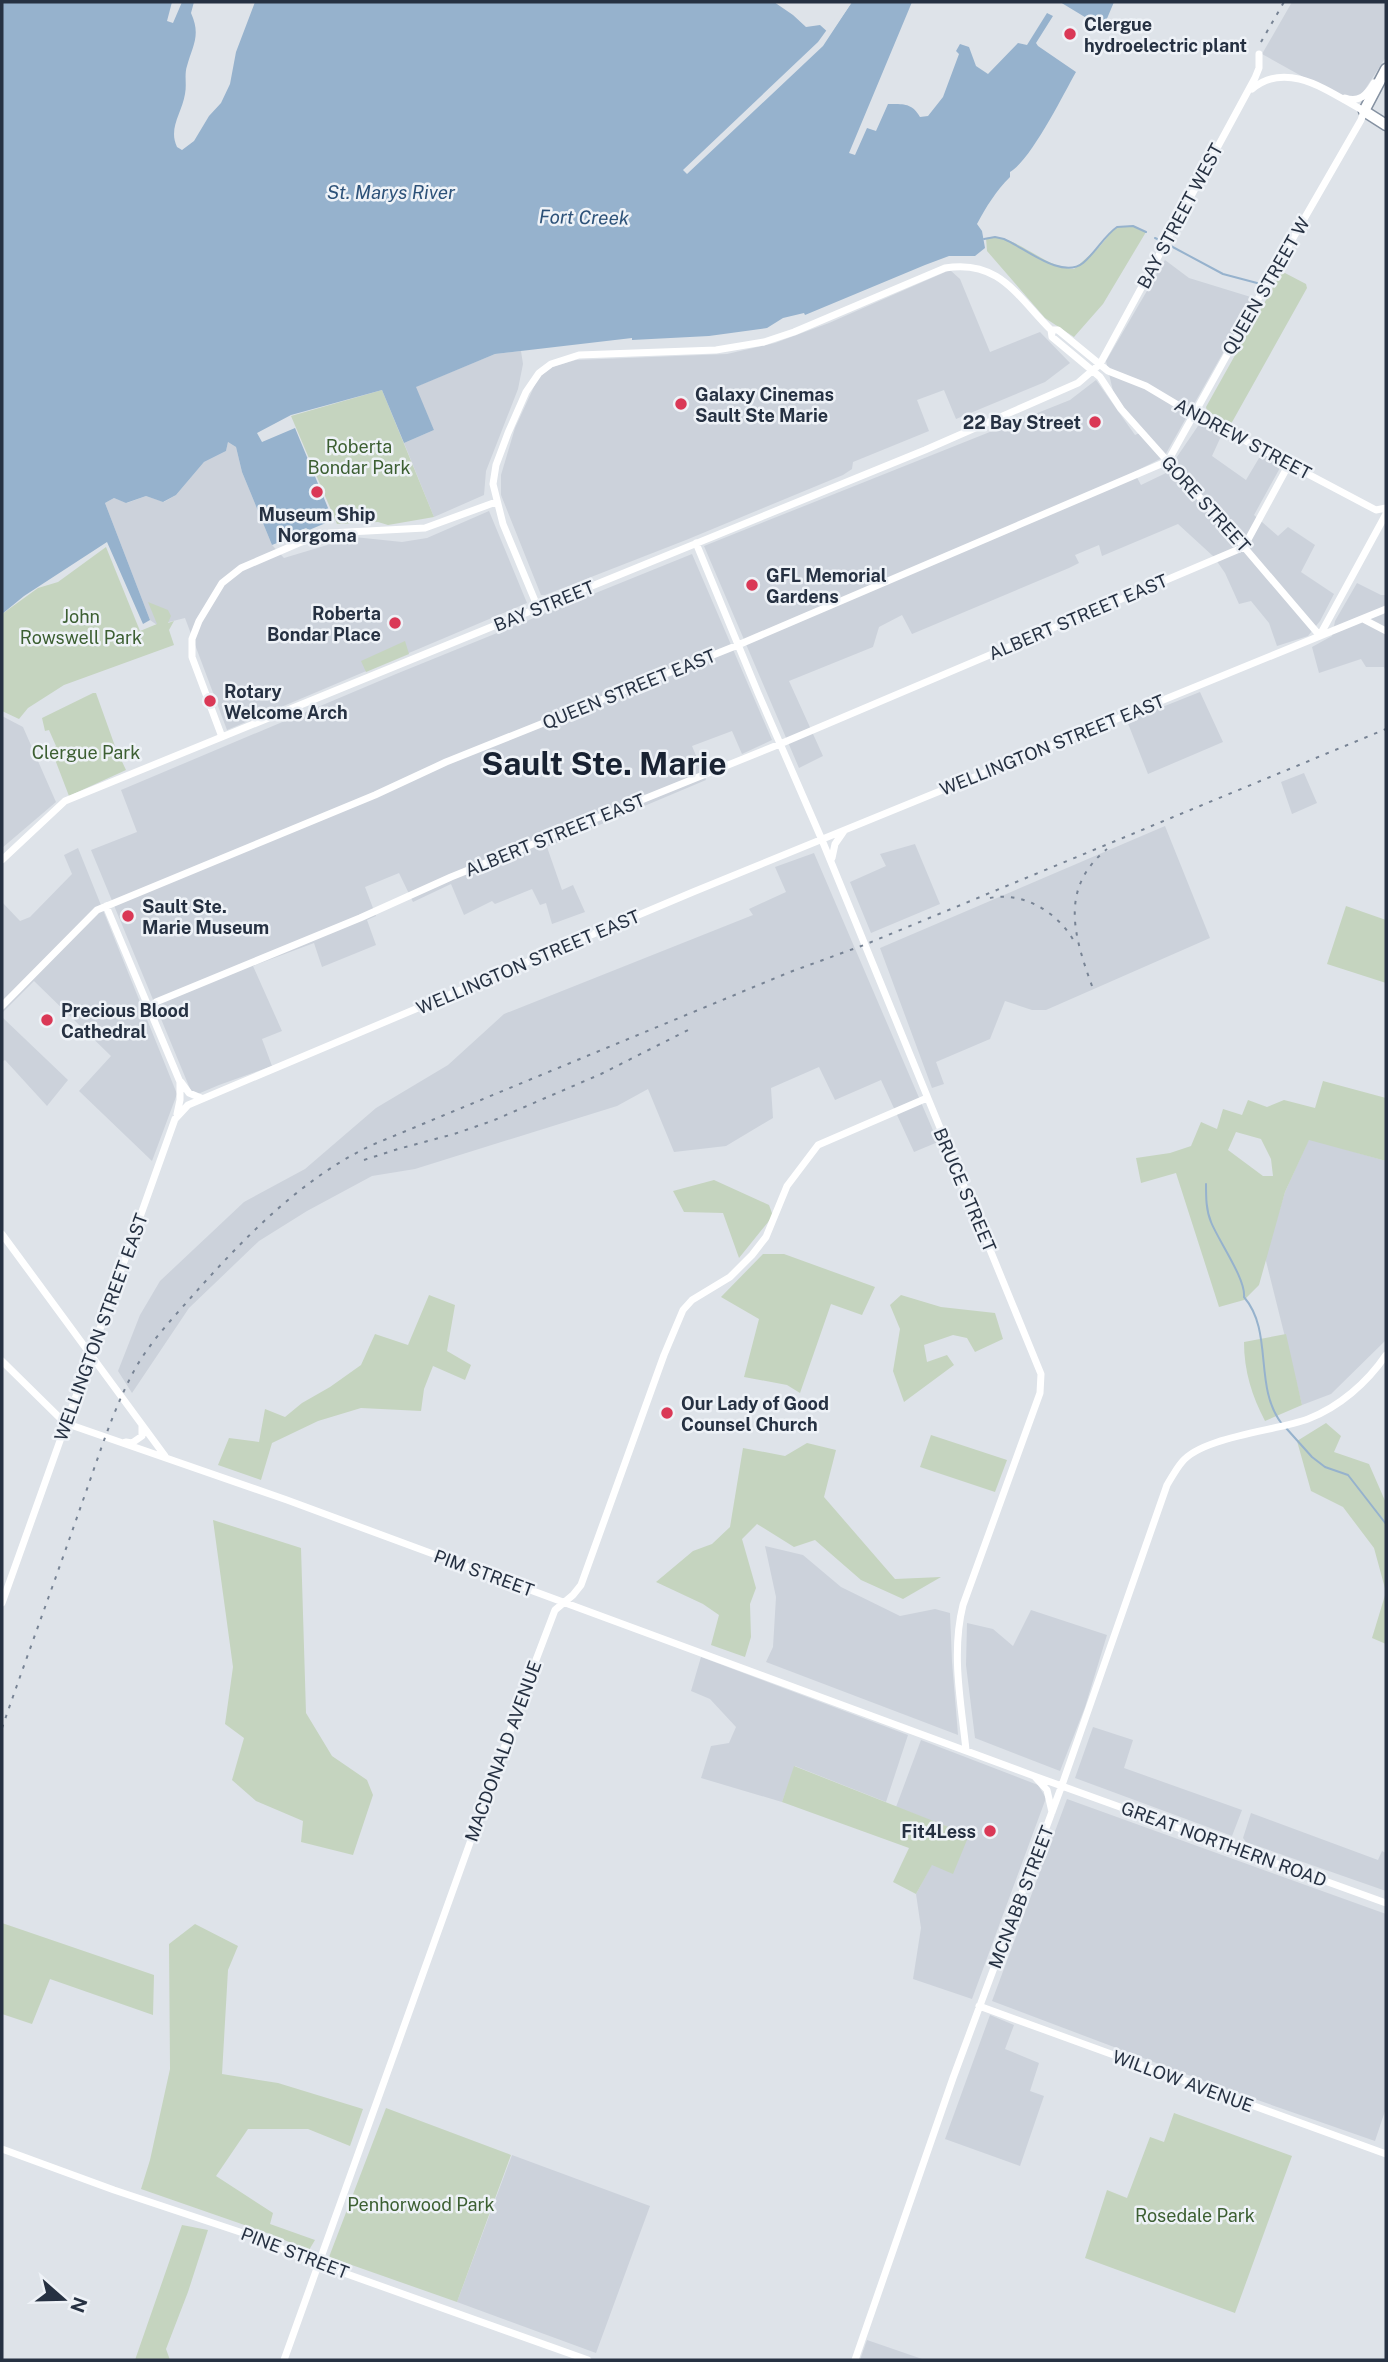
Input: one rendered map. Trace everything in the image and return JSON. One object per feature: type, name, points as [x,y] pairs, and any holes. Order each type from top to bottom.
[{"type":"highway","points":[[1386,67],[1364,111],[1386,125]]},
{"type":"main road","name":"BAY STREET WEST","points":[[1097,367],[1248,92],[1259,68],[1259,54]]},
{"type":"main road","points":[[1332,93],[1352,100],[1363,97],[1386,67]]},
{"type":"main road","points":[[1248,92],[1261,82],[1275,77],[1291,77],[1313,82],[1364,111]]},
{"type":"main road","name":"QUEEN STREET W","points":[[1168,461],[1364,111]]},
{"type":"main road","points":[[538,608],[496,502],[493,484],[496,465],[526,392],[539,373],[551,364],[579,355],[716,350],[764,341],[794,332],[945,268],[957,266],[984,269],[995,274],[1014,290],[1051,330],[1052,337],[1080,359],[1097,367]]},
{"type":"main road","points":[[1051,330],[1058,330],[1097,367]]},
{"type":"main road","points":[[1078,383],[1082,374],[1080,359]]},
{"type":"main road","name":"ANDREW STREET","points":[[1097,367],[1146,386],[1223,432],[1312,475],[1376,510]]},
{"type":"main road","name":"BAY STREET","points":[[2,860],[65,801],[925,450],[1078,383],[1097,367]]},
{"type":"main road","name":"GORE STREET","points":[[1097,367],[1121,409],[1320,636]]},
{"type":"main road","name":"QUEEN STREET EAST","points":[[2,1006],[97,910],[375,795],[446,762],[738,645],[1168,461]]},
{"type":"main road","points":[[1244,547],[1289,464]]},
{"type":"main road","points":[[1282,476],[1296,471],[1312,475]]},
{"type":"main road","points":[[222,737],[192,657],[192,639],[199,621],[222,583],[241,568],[329,533],[425,528],[496,502]]},
{"type":"main road","points":[[1380,525],[1380,516],[1376,510],[1386,508]]},
{"type":"main road","points":[[1320,636],[1386,514]]},
{"type":"main road","name":"BRUCE STREET","points":[[696,543],[832,863],[1032,1353],[1041,1382],[1040,1392],[958,1623],[957,1666],[966,1750]]},
{"type":"main road","name":"ALBERT STREET EAST","points":[[156,1002],[360,918],[451,877],[780,744],[1244,547]]},
{"type":"main road","name":"WELLINGTON STREET EAST","points":[[2,1603],[175,1119],[188,1105],[822,840],[1386,609]]},
{"type":"main road","points":[[1363,619],[1386,631]]},
{"type":"main road","points":[[832,863],[835,844],[844,831]]},
{"type":"main road","points":[[106,906],[180,1082],[190,1093],[202,1098]]},
{"type":"main road","points":[[139,982],[156,1002],[154,1023]]},
{"type":"main road","points":[[175,1119],[180,1100],[180,1082]]},
{"type":"main road","name":"MACDONALD AVENUE","points":[[284,2360],[531,1673],[555,1610],[581,1585],[664,1355],[683,1310],[692,1300],[730,1277],[752,1255],[766,1237],[787,1186],[818,1145],[927,1098]]},
{"type":"main road","points":[[2,1234],[166,1457]]},
{"type":"main road","name":"MCNABB STREET","points":[[855,2360],[1167,1485],[1182,1461],[1205,1446],[1283,1426],[1322,1412],[1356,1390],[1386,1355]]},
{"type":"main road","points":[[2,1361],[65,1423]]},
{"type":"main road","name":"PIM STREET","points":[[65,1423],[166,1457],[1062,1785]]},
{"type":"main road","points":[[122,1442],[138,1440],[142,1436],[142,1424]]},
{"type":"main road","points":[[1034,1776],[1046,1790],[1052,1813]]},
{"type":"main road","name":"GREAT NORTHERN ROAD","points":[[1062,1785],[1386,1903]]},
{"type":"main road","name":"WILLOW AVENUE","points":[[979,2007],[1386,2154]]},
{"type":"main road","name":"PINE STREET","points":[[2,2149],[255,2237],[320,2265],[588,2360]]},
{"type":"shaded area","points":[[1292,2],[1386,2],[1386,57],[1362,94],[1353,97],[1332,93],[1262,54]]},
{"type":"shaded area","points":[[1165,260],[1189,278],[1254,298],[1164,457],[1134,472],[1141,485],[1166,473],[1200,423],[1223,432],[1212,456],[1246,480],[1262,453],[1281,466],[1254,515],[1278,536],[1288,527],[1315,545],[1301,572],[1334,594],[1320,621],[1308,636],[1277,646],[1269,623],[1251,601],[1239,604],[1225,573],[1214,557],[1178,524],[1102,556],[1099,545],[1075,555],[1079,563],[1069,568],[912,634],[902,615],[879,627],[873,647],[789,681],[823,756],[799,768],[704,546],[1070,400],[1096,380],[1135,435],[1144,431],[1118,401],[1106,361]]},
{"type":"shaded area","points":[[950,270],[960,279],[990,352],[1040,332],[1070,363],[1045,382],[956,419],[944,390],[917,400],[929,431],[853,462],[852,469],[843,475],[686,540],[541,595],[501,495],[501,475],[515,428],[538,378],[552,367],[576,360],[727,354],[775,343],[829,323]]},
{"type":"shaded area","points":[[521,351],[523,364],[518,389],[486,471],[484,495],[434,517],[404,443],[434,430],[415,387],[495,354]]},
{"type":"shaded area","points":[[228,442],[236,447],[242,472],[272,545],[284,558],[354,537],[402,542],[427,538],[489,511],[527,603],[227,730],[185,618],[157,625],[150,620],[105,503],[114,498],[127,503],[146,496],[164,502],[176,495],[204,462],[226,451]]},
{"type":"shaded area","points":[[692,554],[772,740],[742,754],[732,731],[692,746],[706,780],[547,847],[562,890],[573,885],[585,912],[552,924],[546,903],[540,905],[532,889],[495,904],[492,901],[464,915],[451,884],[413,902],[399,873],[365,887],[376,916],[367,920],[376,945],[322,967],[314,943],[253,966],[282,1031],[262,1039],[272,1066],[193,1096],[91,850],[137,832],[121,790],[396,674]]},
{"type":"shaded area","points":[[1357,583],[1386,595],[1386,671],[1384,667],[1366,667],[1361,659],[1319,673],[1312,647],[1332,636],[1335,621]]},
{"type":"shaded area","points":[[1200,692],[1223,742],[1148,774],[1127,721]]},
{"type":"shaded area","points":[[2,716],[23,727],[56,802],[2,848]]},
{"type":"shaded area","points":[[1304,773],[1317,803],[1292,814],[1281,782]]},
{"type":"shaded area","points":[[1165,826],[1210,938],[1046,1010],[1032,1010],[1005,1001],[990,1039],[936,1062],[944,1084],[932,1088],[880,948]]},
{"type":"shaded area","points":[[915,844],[940,904],[871,933],[850,882],[886,866],[880,854]]},
{"type":"shaded area","points":[[78,848],[177,1094],[152,1161],[79,1091],[111,1056],[34,981],[2,1013],[2,902],[20,921],[30,917],[72,874],[64,855]]},
{"type":"shaded area","points":[[814,853],[938,1142],[914,1152],[881,1080],[835,1100],[819,1067],[771,1088],[773,1118],[726,1146],[674,1152],[648,1089],[617,1106],[415,1169],[372,1176],[307,1211],[259,1241],[189,1308],[132,1393],[118,1371],[140,1315],[160,1281],[244,1202],[305,1169],[376,1108],[448,1065],[504,1014],[753,915],[749,909],[786,892],[775,867]]},
{"type":"shaded area","points":[[2,1017],[68,1080],[47,1106],[5,1060],[2,1062]]},
{"type":"shaded area","points":[[1309,1139],[1386,1161],[1386,1340],[1331,1394],[1302,1405],[1265,1257],[1285,1192]]},
{"type":"shaded area","points":[[765,1546],[803,1555],[841,1587],[900,1616],[935,1609],[950,1613],[958,1735],[766,1662],[773,1647],[776,1597]]},
{"type":"shaded area","points":[[1031,1610],[1107,1635],[1085,1707],[1060,1771],[975,1738],[966,1665],[967,1623],[993,1629],[1013,1646]]},
{"type":"shaded area","points":[[701,1657],[908,1735],[886,1802],[795,1766],[782,1802],[701,1778],[711,1746],[729,1743],[736,1727],[710,1699],[691,1691]]},
{"type":"shaded area","points":[[1093,1727],[1133,1740],[1124,1768],[1242,1810],[1232,1836],[1075,1778]]},
{"type":"shaded area","points":[[921,1740],[1038,1785],[1046,1798],[972,1999],[913,1979],[921,1928],[916,1894],[932,1864],[969,1835],[896,1807]]},
{"type":"shaded area","points":[[1067,1799],[1386,1914],[1386,2108],[1375,2141],[1220,2087],[992,2001]]},
{"type":"shaded area","points":[[1251,1813],[1378,1860],[1382,1851],[1386,1853],[1386,1891],[1246,1842],[1243,1838]]},
{"type":"shaded area","points":[[990,2015],[1014,2025],[1005,2049],[1039,2063],[1030,2091],[1044,2096],[1020,2166],[945,2139]]},
{"type":"shaded area","points":[[512,2155],[650,2206],[596,2353],[457,2302]]},
{"type":"shaded area","points":[[867,2340],[925,2360],[860,2360]]},
{"type":"green space","points":[[1133,226],[1146,232],[1103,304],[1074,337],[1045,318],[987,251],[986,238],[1008,240],[1051,263],[1074,269],[1117,227]]},
{"type":"green space","points":[[1285,273],[1306,284],[1307,288],[1231,424],[1207,411],[1206,407],[1280,275]]},
{"type":"green space","name":"Roberta Bondar Park","points":[[382,390],[434,517],[388,525],[378,522],[337,524],[291,416]]},
{"type":"green space","name":"John Rowswell Park","points":[[106,547],[140,631],[157,624],[148,602],[168,610],[171,616],[168,623],[174,621],[169,630],[174,645],[64,685],[28,708],[19,719],[2,711],[2,614],[38,588],[58,582]]},
{"type":"green space","points":[[405,641],[409,654],[366,672],[361,661]]},
{"type":"green space","name":"Clergue Park","points":[[96,693],[126,770],[69,796],[51,749],[56,746],[49,730],[45,731],[42,718]]},
{"type":"green space","points":[[1346,906],[1386,920],[1386,983],[1327,964]]},
{"type":"green space","points":[[1323,1081],[1386,1098],[1386,1161],[1309,1140],[1285,1192],[1259,1285],[1244,1300],[1219,1307],[1176,1173],[1141,1183],[1136,1158],[1170,1153],[1191,1146],[1201,1122],[1217,1129],[1223,1109],[1242,1115],[1248,1100],[1267,1107],[1284,1100],[1315,1108]],"holes":[[[1236,1132],[1261,1139],[1271,1159],[1273,1176],[1263,1176],[1228,1150]]]},
{"type":"green space","points":[[714,1180],[769,1205],[773,1216],[739,1258],[723,1213],[684,1212],[673,1191]]},
{"type":"green space","points":[[763,1254],[784,1254],[875,1287],[862,1315],[831,1304],[800,1393],[787,1385],[744,1377],[759,1319],[721,1297]]},
{"type":"green space","points":[[429,1295],[455,1305],[447,1351],[471,1365],[465,1380],[433,1366],[424,1389],[421,1411],[361,1408],[318,1421],[272,1443],[261,1480],[218,1465],[229,1438],[259,1442],[265,1409],[285,1417],[361,1365],[375,1334],[408,1345]]},
{"type":"green space","points":[[901,1295],[941,1307],[995,1313],[1003,1339],[975,1352],[967,1338],[953,1335],[924,1345],[927,1362],[947,1355],[954,1365],[904,1402],[893,1371],[900,1329],[890,1305]]},
{"type":"green space","points":[[1286,1334],[1302,1405],[1265,1421],[1250,1383],[1244,1342]]},
{"type":"green space","points":[[1326,1423],[1341,1436],[1334,1452],[1369,1464],[1386,1503],[1386,1592],[1374,1548],[1343,1507],[1311,1491],[1297,1441]]},
{"type":"green space","points":[[931,1435],[1007,1460],[995,1492],[920,1467]]},
{"type":"green space","points":[[807,1443],[836,1450],[824,1497],[895,1579],[941,1577],[903,1599],[861,1580],[815,1540],[794,1547],[757,1524],[742,1539],[756,1588],[750,1604],[751,1637],[745,1657],[711,1645],[719,1615],[703,1604],[656,1582],[693,1551],[712,1544],[730,1527],[743,1448],[785,1456]]},
{"type":"green space","points":[[213,1520],[301,1548],[306,1713],[332,1756],[367,1780],[373,1795],[353,1855],[301,1842],[303,1821],[256,1801],[232,1780],[244,1738],[225,1724],[233,1667]]},
{"type":"green space","points":[[1386,1592],[1386,1644],[1372,1638]]},
{"type":"green space","points":[[794,1766],[969,1835],[953,1874],[932,1865],[916,1894],[893,1882],[909,1848],[782,1802]]},
{"type":"green space","points":[[2,1923],[154,1975],[153,2015],[50,1979],[32,2024],[2,2014]]},
{"type":"green space","points":[[195,1924],[238,1946],[228,1970],[222,2074],[278,2083],[363,2109],[350,2146],[308,2129],[248,2129],[216,2176],[273,2213],[270,2224],[315,2240],[309,2250],[141,2189],[170,2069],[169,1944]]},
{"type":"green space","name":"Penhorwood Park","points":[[386,2108],[511,2155],[457,2302],[329,2257]]},
{"type":"green space","name":"Rosedale Park","points":[[1174,2113],[1292,2156],[1235,2313],[1085,2258],[1107,2190],[1127,2198],[1150,2137],[1164,2142]]},
{"type":"green space","points":[[182,2225],[208,2230],[166,2349],[170,2360],[135,2360]]},
{"type":"water","name":"St. Marys River","points":[[2,2],[172,2],[167,21],[173,23],[182,2],[194,2],[191,13],[195,40],[186,69],[185,94],[174,133],[177,147],[182,150],[194,141],[209,116],[221,103],[230,84],[236,52],[255,2],[774,2],[806,27],[820,25],[830,34],[852,2],[912,2],[849,153],[855,155],[867,128],[876,131],[888,104],[907,105],[920,117],[928,116],[943,97],[959,54],[956,51],[960,44],[969,47],[976,66],[988,74],[1018,43],[1027,45],[1047,13],[1053,16],[1036,43],[1076,72],[1037,141],[1010,172],[1010,177],[980,218],[977,224],[982,231],[985,248],[975,256],[949,256],[805,315],[804,313],[783,318],[767,328],[709,336],[632,338],[495,354],[416,387],[434,430],[404,443],[382,390],[291,415],[257,433],[262,442],[295,428],[333,520],[309,530],[306,528],[272,545],[242,472],[236,447],[228,442],[226,451],[204,462],[176,495],[163,502],[146,496],[126,503],[114,498],[105,503],[150,620],[143,624],[107,542],[24,596],[2,614]]},
{"type":"water","points":[[1060,2],[1114,2],[1103,28]]},
{"type":"pier","points":[[847,2],[852,2],[823,46],[687,174],[683,170],[818,42]]},
{"type":"waterway","name":"Fort Creek","points":[[984,239],[1004,239],[1044,261],[1065,268],[1083,263],[1117,227],[1133,226],[1146,232]]},
{"type":"waterway","name":"Fort Creek","points":[[1155,238],[1164,242]]},
{"type":"waterway","name":"Fort Creek","points":[[1169,245],[1223,274],[1257,283]]},
{"type":"waterway","points":[[1206,1184],[1207,1208],[1211,1222],[1241,1280],[1244,1297],[1259,1326],[1268,1393],[1282,1424]]},
{"type":"waterway","points":[[1286,1428],[1312,1457],[1325,1467],[1348,1475],[1386,1524]]},
{"type":"railway","points":[[1261,42],[1284,2]]},
{"type":"railway","points":[[2,1728],[106,1435],[135,1369],[162,1330],[233,1251],[276,1210],[322,1174],[372,1145],[1386,729]]},
{"type":"railway","points":[[1092,986],[1076,931],[1076,896],[1092,864],[1107,849]]},
{"type":"railway","points":[[990,898],[1015,898],[1039,906],[1059,921],[1074,941]]},
{"type":"railway","points":[[364,1160],[492,1121],[601,1074],[692,1028]]},
{"type":"place","name":"Clergue hydroelectric plant","points":[[1070,34]]},
{"type":"place","name":"Galaxy Cinemas Sault Ste Marie","points":[[681,404]]},
{"type":"place","name":"22 Bay Street","points":[[1095,422]]},
{"type":"place","name":"Museum Ship Norgoma","points":[[317,492]]},
{"type":"place","name":"GFL Memorial Gardens","points":[[752,585]]},
{"type":"place","name":"Roberta Bondar Place","points":[[395,623]]},
{"type":"place","name":"Rotary Welcome Arch","points":[[210,701]]},
{"type":"place","name":"Sault Ste. Marie Museum","points":[[128,916]]},
{"type":"place","name":"Precious Blood Cathedral","points":[[47,1020]]},
{"type":"place","name":"Our Lady of Good Counsel Church","points":[[667,1413]]},
{"type":"place","name":"Fit4Less","points":[[990,1831]]},
{"type":"district","name":"Sault Ste. Marie","points":[[604,763]]}]
